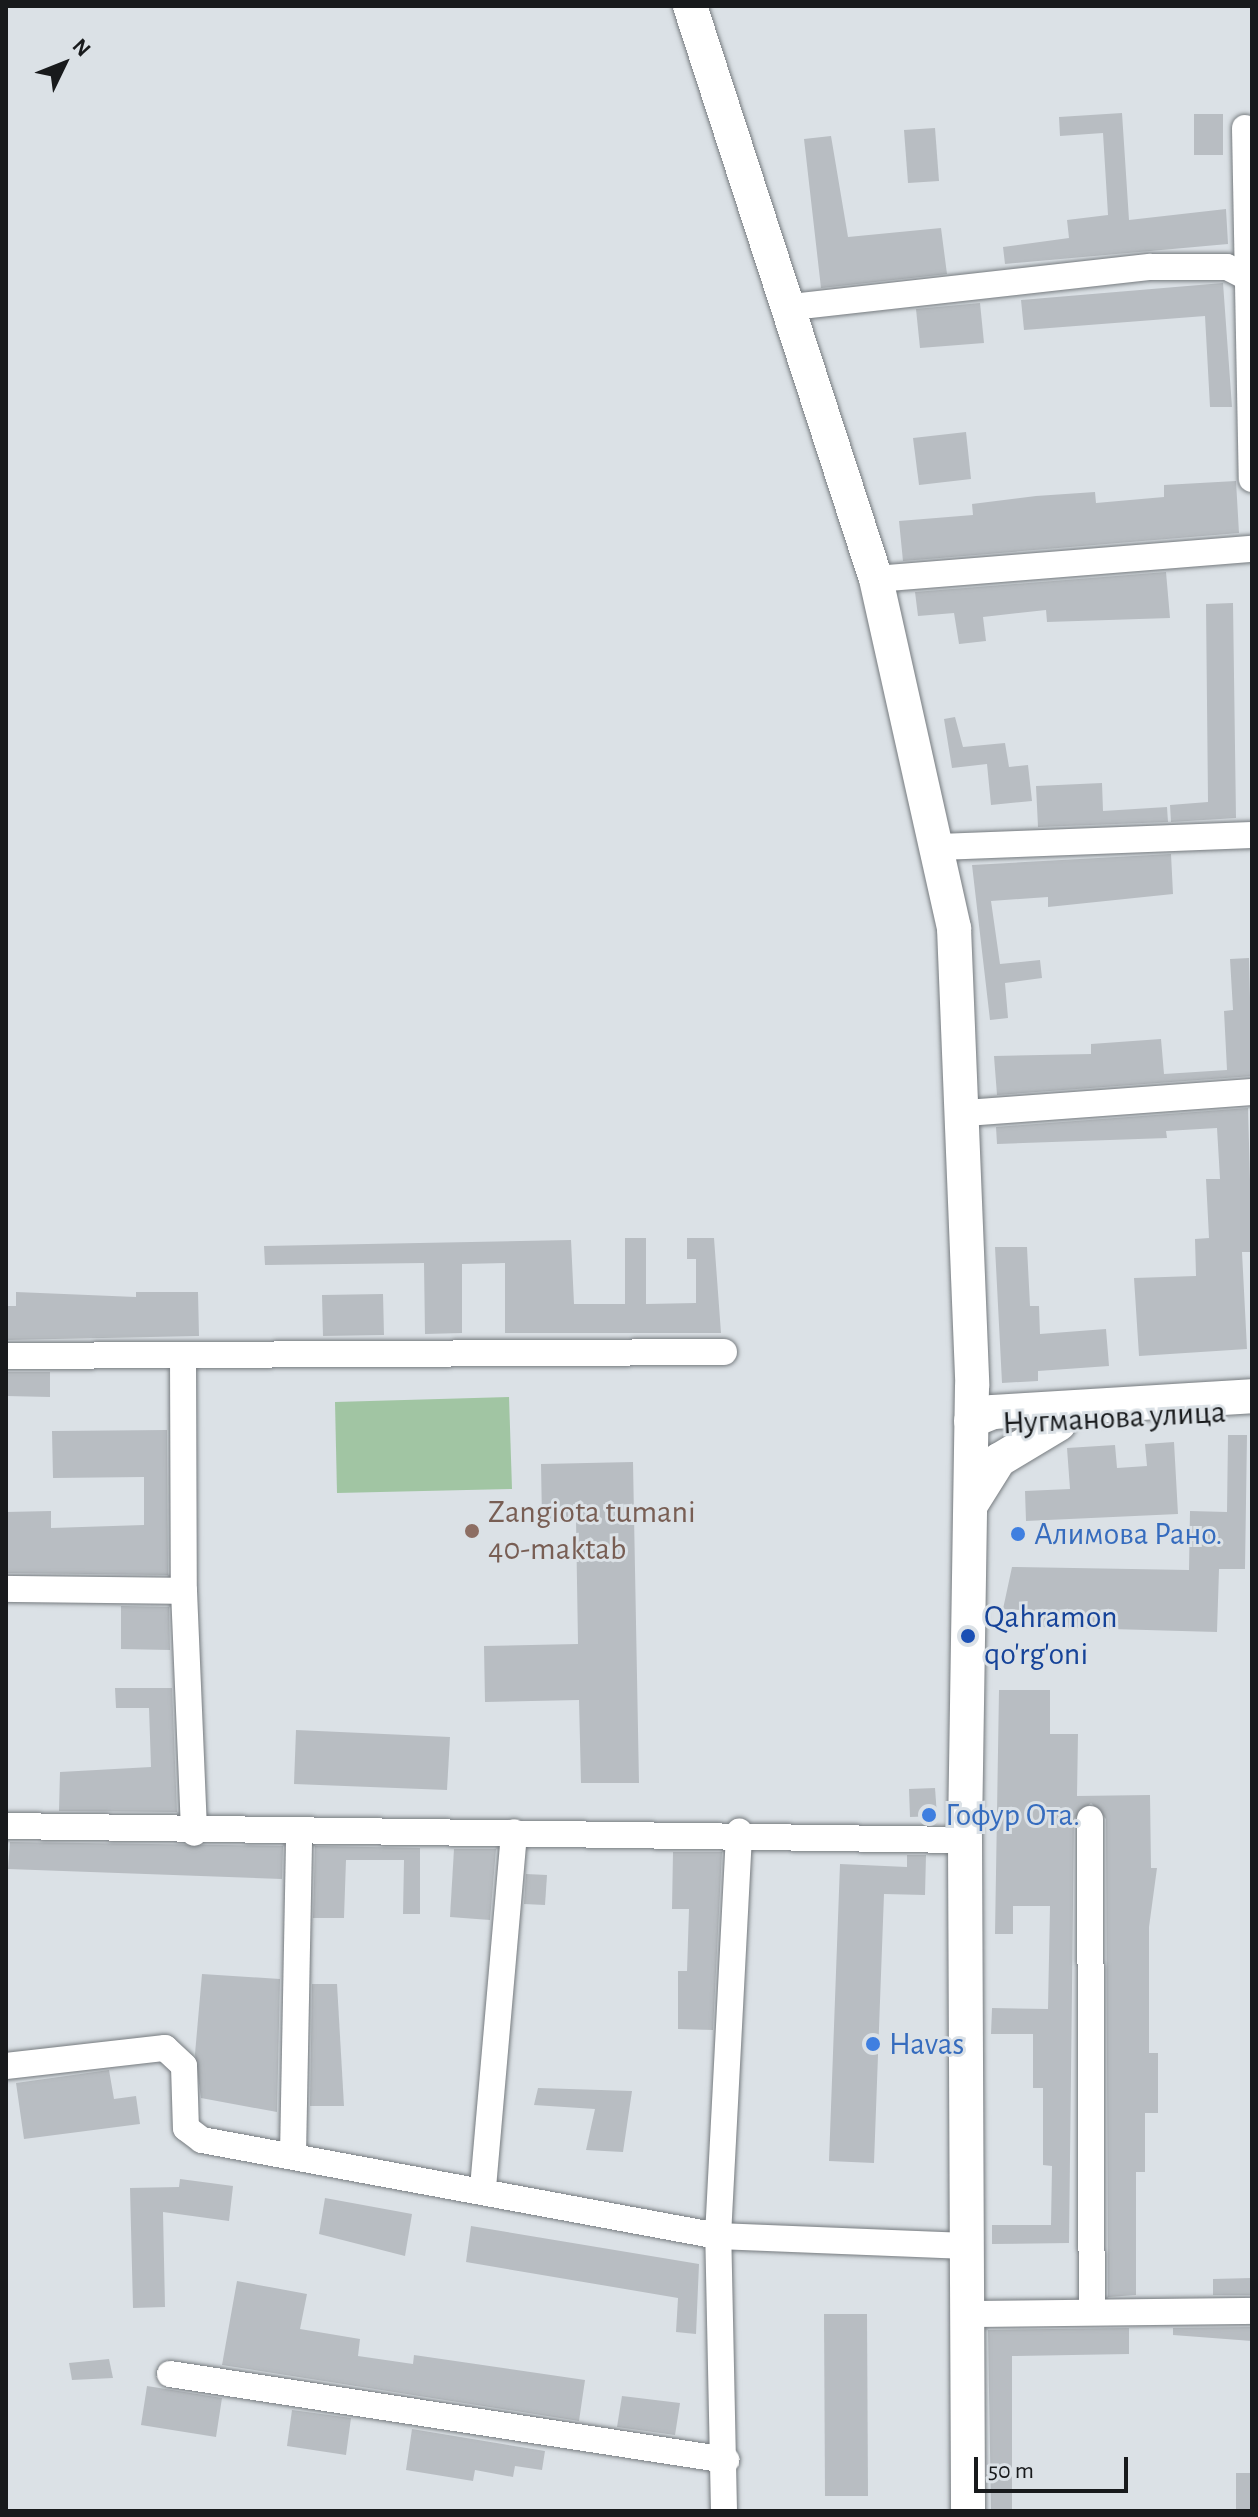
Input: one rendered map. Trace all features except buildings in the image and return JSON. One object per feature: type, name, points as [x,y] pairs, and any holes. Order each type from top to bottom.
[{"type":"main road","points":[[690,6],[792,307],[876,579],[939,847],[954,928],[965,1113],[972,1504],[965,1840],[968,2511]]},
{"type":"main road","name":"Нугманова улица","points":[[971,1421],[993,1412],[1252,1396]]},
{"type":"main road","name":"Нугманова улица","points":[[971,1421],[995,1428],[1252,1409]]},
{"type":"main road","points":[[972,1504],[999,1460],[1059,1424]]},
{"type":"street","points":[[1245,128],[1251,280],[1252,479]]},
{"type":"street","points":[[792,307],[1151,267],[1227,267],[1251,280]]},
{"type":"street","points":[[876,579],[1252,549]]},
{"type":"street","points":[[939,847],[1252,835]]},
{"type":"street","points":[[965,1113],[1252,1092]]},
{"type":"street","points":[[6,1356],[724,1352]]},
{"type":"street","points":[[183,1356],[184,1591],[194,1833]]},
{"type":"street","points":[[6,1589],[184,1591]]},
{"type":"street","points":[[1090,1819],[1092,2312]]},
{"type":"street","points":[[6,1826],[194,1833],[739,1832],[965,1840]]},
{"type":"street","points":[[483,2188],[514,1832]]},
{"type":"street","points":[[724,2511],[726,2460],[718,2236],[739,1832]]},
{"type":"street","points":[[293,2155],[299,1833]]},
{"type":"street","points":[[6,2066],[165,2048],[184,2066],[186,2128],[193,2136],[483,2188],[718,2236],[966,2246]]},
{"type":"street","points":[[966,2314],[1252,2311]]},
{"type":"street","points":[[170,2374],[726,2460]]},
{"type":"green space","points":[[509,1397],[512,1489],[337,1493],[335,1402]]},
{"type":"place","name":"Zangiota tumani 40-maktab","points":[[472,1531]]},
{"type":"place","name":"Алимова Рано.","points":[[1018,1534]]},
{"type":"place","name":"Qahramon qo'rg'oni","points":[[968,1636]]},
{"type":"place","name":"Гофур Ота.","points":[[929,1815]]},
{"type":"place","name":"Havas","points":[[873,2044]]}]
